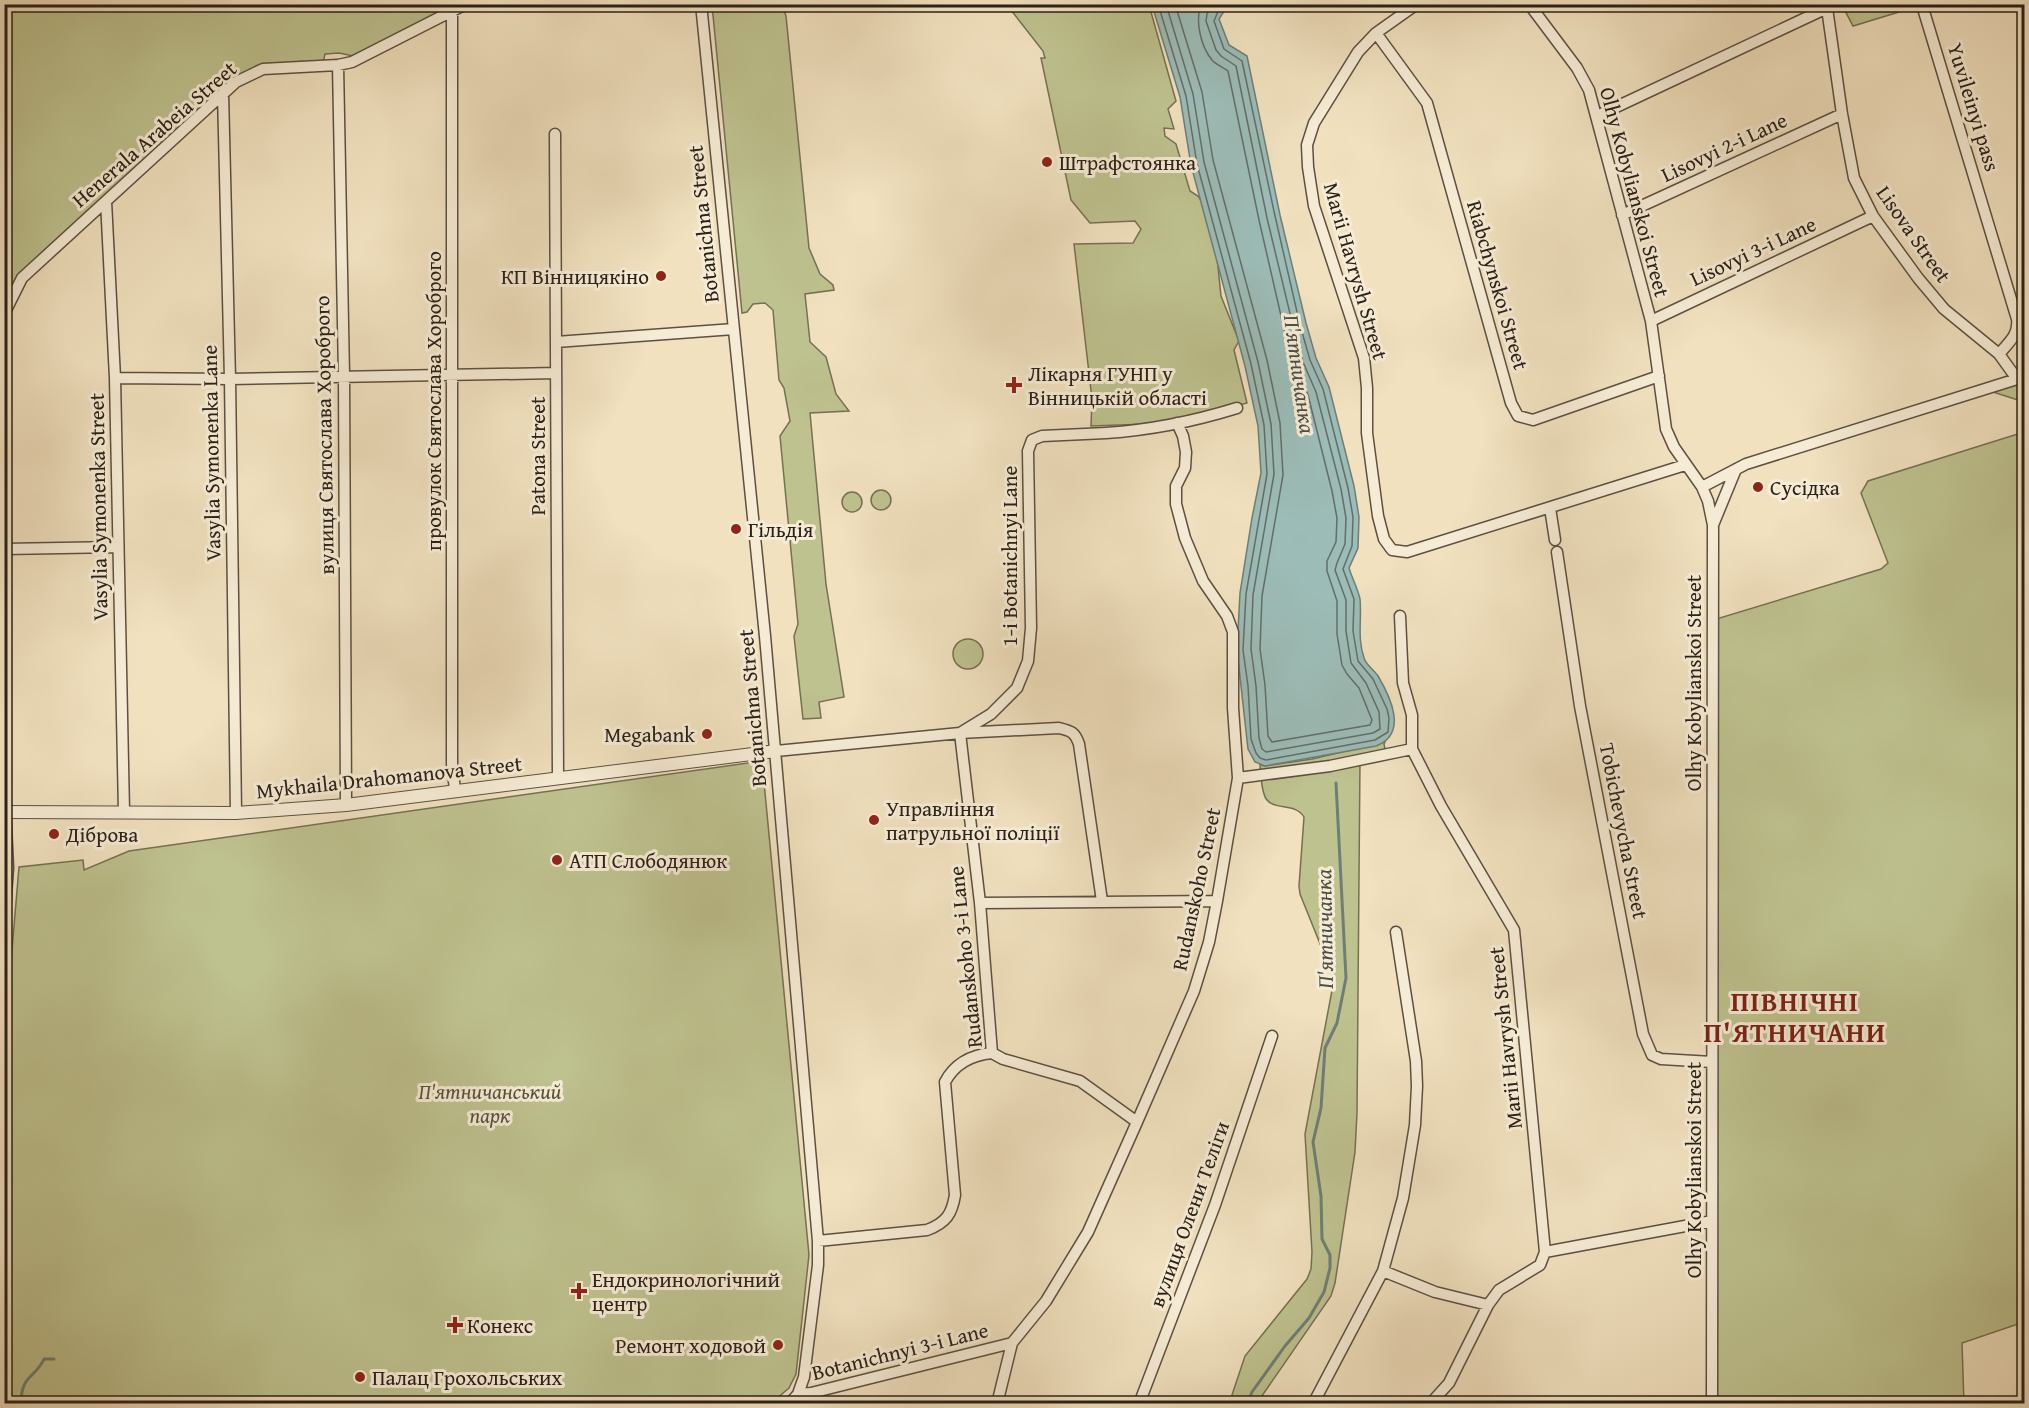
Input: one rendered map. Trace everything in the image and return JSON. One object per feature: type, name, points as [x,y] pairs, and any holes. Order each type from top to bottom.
[{"type":"street","name":"Henerala Arabeia Street","points":[[4,314],[22,278],[236,82],[263,69],[338,65],[352,62],[466,4]]},
{"type":"street","name":"Botanichna Street","points":[[701,4],[776,751],[818,1241],[817,1274],[804,1377],[798,1394],[789,1404]]},
{"type":"street","name":"Marii Havrysh Street","points":[[1417,4],[1376,33],[1358,52],[1314,123],[1307,145],[1314,206],[1364,358],[1367,433],[1378,516],[1384,539],[1392,550],[1407,552],[1550,508]]},
{"type":"street","name":"Olhy Kobylianskoi Street","points":[[1528,4],[1577,68],[1589,90],[1651,321],[1666,429],[1685,465],[1702,487],[1708,501],[1713,525],[1712,1404]]},
{"type":"street","name":"Yuvileinyi pass","points":[[1922,4],[2017,319],[2016,335],[1999,354]]},
{"type":"street","name":"Lisova Street","points":[[1597,116],[1827,8],[1842,114],[1854,178],[1873,216],[1918,278],[1944,309],[1999,354],[2021,380]]},
{"type":"street","name":"провулок Святослава Хороброго","points":[[452,11],[452,764],[455,790]]},
{"type":"street","name":"Riabchynskoi Street","points":[[1376,33],[1427,103],[1511,403],[1518,416],[1533,420],[1659,376]]},
{"type":"street","name":"вулиця Святослава Хороброго","points":[[338,65],[344,375],[346,805]]},
{"type":"street","name":"Vasylia Symonenka Lane","points":[[223,93],[230,378],[236,813]]},
{"type":"street","name":"Lisovyi 2-i Lane","points":[[1622,215],[1842,114]]},
{"type":"street","name":"Patona Street","points":[[555,134],[558,778]]},
{"type":"street","name":"Vasylia Symonenka Street","points":[[106,201],[115,378],[124,812]]},
{"type":"street","name":"Lisovyi 3-i Lane","points":[[1651,321],[1873,216]]},
{"type":"street","points":[[556,342],[734,329]]},
{"type":"street","points":[[115,378],[556,373]]},
{"type":"street","points":[[1702,487],[1736,469],[2021,380]]},
{"type":"street","points":[[1177,423],[1199,420],[1237,408]]},
{"type":"street","name":"1-i Botanichnyi Lane","points":[[960,733],[991,714],[1017,688],[1028,661],[1031,627],[1028,451],[1032,440],[1042,436],[1105,433],[1177,423]]},
{"type":"street","name":"Rudanskoho Street","points":[[997,1404],[1012,1343],[1046,1302],[1088,1232],[1137,1122],[1194,991],[1209,942],[1217,901],[1238,778],[1233,708],[1233,632],[1227,616],[1203,581],[1185,538],[1176,504],[1176,486],[1185,468],[1186,452],[1183,436],[1177,423]]},
{"type":"street","points":[[1555,540],[1550,508],[1685,465]]},
{"type":"street","points":[[1713,525],[1736,469]]},
{"type":"street","points":[[4,549],[118,547]]},
{"type":"street","name":"Tobichevycha Street","points":[[1557,552],[1580,706],[1642,1034],[1652,1055],[1661,1059],[1712,1062]]},
{"type":"street","name":"Marii Havrysh Street","points":[[1400,616],[1403,683],[1412,715],[1412,748],[1440,806],[1514,930],[1545,1252]]},
{"type":"street","name":"1-i Botanichnyi Lane","points":[[776,751],[960,733],[1059,728],[1071,730],[1076,735],[1102,901]]},
{"type":"street","name":"Rudanskoho 3-i Lane","points":[[960,733],[980,903],[992,1053],[1004,1059],[1080,1081],[1137,1122]]},
{"type":"street","points":[[1238,778],[1330,766],[1412,748]]},
{"type":"street","name":"Mykhaila Drahomanova Street","points":[[5,812],[236,813],[346,805],[776,751]]},
{"type":"street","points":[[4,781],[8,868],[4,922]]},
{"type":"street","points":[[980,903],[1217,901]]},
{"type":"street","points":[[1313,1404],[1383,1271],[1403,1198],[1415,1125],[1417,1086],[1416,1060],[1396,932]]},
{"type":"street","name":"вулиця Олени Теліги","points":[[1139,1404],[1215,1205],[1272,1036]]},
{"type":"street","points":[[818,1241],[927,1230],[940,1225],[949,1217],[955,1195],[945,1082],[951,1071],[965,1059],[992,1053]]},
{"type":"street","points":[[1430,1404],[1449,1383],[1488,1305],[1499,1290],[1540,1264],[1545,1252],[1712,1221]]},
{"type":"street","points":[[1383,1271],[1435,1292],[1488,1305]]},
{"type":"street","name":"Botanichnyi 3-i Lane","points":[[798,1394],[811,1394],[1012,1343]]},
{"type":"green space","points":[[5,5],[465,5],[358,57],[339,53],[325,54],[323,63],[250,74],[22,278],[5,314]]},
{"type":"green space","points":[[712,5],[782,5],[786,16],[809,248],[820,274],[833,285],[834,290],[805,294],[810,342],[826,357],[836,394],[849,411],[810,413],[826,584],[844,697],[819,702],[821,718],[803,719],[794,636],[798,624],[780,436],[790,421],[784,388],[779,380],[773,310],[765,303],[753,304],[747,312],[742,313]]},
{"type":"green space","points":[[1007,5],[1149,5],[1176,101],[1168,109],[1174,129],[1164,128],[1165,136],[1176,144],[1190,191],[1198,196],[1213,218],[1221,296],[1239,341],[1234,350],[1247,403],[1199,416],[1146,424],[1091,426],[1092,399],[1074,244],[1133,243],[1141,229],[1135,221],[1090,223],[1071,200],[1041,58],[1045,58],[1043,51]]},
{"type":"green space","points":[[1842,5],[1922,5],[1853,26]]},
{"type":"green space","points":[[2019,384],[2024,387],[2024,402],[1993,392]]},
{"type":"green space","points":[[2024,432],[2024,1322],[1962,1343],[1964,1403],[1712,1404],[1713,620],[1881,569],[1888,563],[1861,493],[1868,481]]},
{"type":"green space","points":[[881,490],[888,493],[891,500],[888,507],[881,510],[874,507],[871,500],[874,493]]},
{"type":"green space","points":[[852,492],[859,495],[862,502],[859,509],[852,512],[845,509],[842,502],[845,495]]},
{"type":"green space","points":[[968,639],[978,644],[983,654],[978,664],[968,669],[958,664],[953,654],[958,644]]},
{"type":"green space","points":[[1385,742],[1386,754],[1360,760],[1357,1113],[1355,1152],[1335,1283],[1331,1296],[1257,1403],[1229,1404],[1245,1356],[1307,1279],[1311,1269],[1305,1134],[1333,985],[1331,971],[1300,894],[1304,817],[1295,809],[1276,805],[1267,800],[1262,787],[1260,765],[1312,759]]},
{"type":"green space","name":"П'ятничанський парк","points":[[762,761],[809,1255],[796,1374],[789,1388],[770,1404],[5,1403],[4,1045],[19,867],[83,860],[84,870],[129,851]]},
{"type":"water","points":[[1152,5],[1228,5],[1219,19],[1229,45],[1247,56],[1280,215],[1306,323],[1316,358],[1329,387],[1354,486],[1359,517],[1358,548],[1349,568],[1360,599],[1362,651],[1366,663],[1378,676],[1388,695],[1394,715],[1392,733],[1376,746],[1265,766],[1255,762],[1248,749],[1237,650],[1240,593],[1261,473],[1258,426],[1245,366],[1191,165],[1180,97]]},
{"type":"waterway","name":"П'ятничанка","points":[[1247,1404],[1252,1392],[1285,1346],[1309,1318],[1324,1292],[1330,1268],[1330,1255],[1322,1239],[1321,1196],[1313,1142],[1321,1108],[1325,1048],[1337,1023],[1346,978],[1336,783]]},
{"type":"waterway","points":[[21,1404],[23,1387],[26,1382],[44,1359],[54,1359]]},
{"type":"place","name":"Штрафстоянка","points":[[1047,162]]},
{"type":"place","name":"КП Вінницякіно","points":[[661,276]]},
{"type":"place","name":"Лікарня ГУНП у Вінницькій області","points":[[1014,385]]},
{"type":"place","name":"Сусідка","points":[[1758,487]]},
{"type":"place","name":"Гільдія","points":[[736,529]]},
{"type":"place","name":"Megabank","points":[[707,734]]},
{"type":"place","name":"Управління патрульної поліції","points":[[874,820]]},
{"type":"place","name":"Діброва","points":[[54,834]]},
{"type":"place","name":"АТП Слободянюк","points":[[557,860]]},
{"type":"place","name":"Ендокринологічний центр","points":[[579,1291]]},
{"type":"place","name":"Конекс","points":[[455,1325]]},
{"type":"place","name":"Ремонт ходовой","points":[[778,1345]]},
{"type":"place","name":"Палац Грохольських","points":[[360,1377]]},
{"type":"district","name":"ПІВНІЧНІ П'ЯТНИЧАНИ","points":[[1795,1016]]}]
